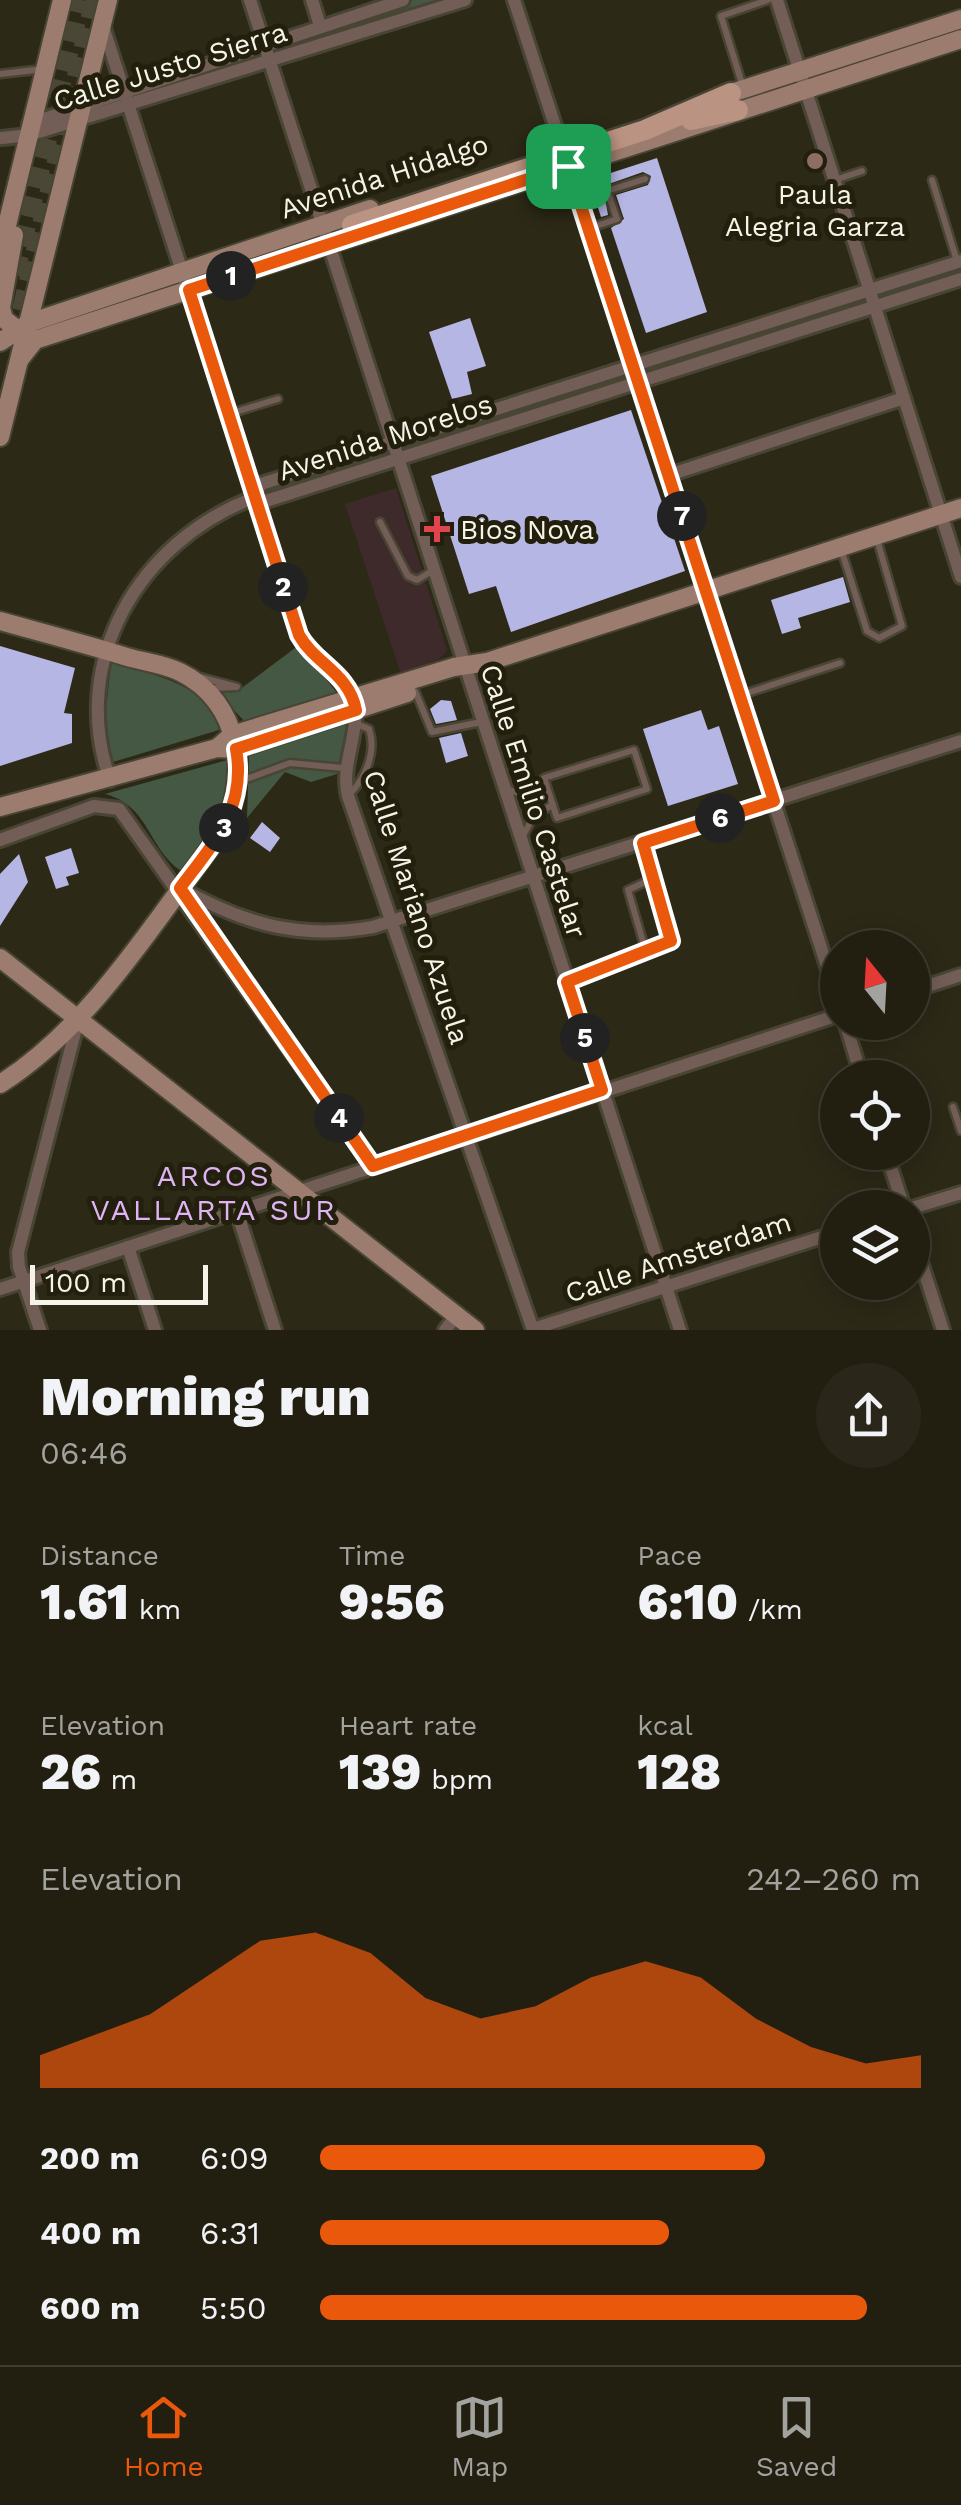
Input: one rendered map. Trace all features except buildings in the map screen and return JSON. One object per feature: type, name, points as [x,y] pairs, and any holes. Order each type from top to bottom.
[{"type":"main road","points":[[0,254],[62,0]]},
{"type":"main road","points":[[0,437],[20,360],[24,327],[108,0]]},
{"type":"main road","name":"Avenida Hidalgo","points":[[803,80],[961,19]]},
{"type":"main road","name":"Avenida Hidalgo","points":[[0,342],[24,327],[182,269],[562,147],[961,39]]},
{"type":"main road","points":[[352,226],[738,98]]},
{"type":"main road","name":"Avenida Hidalgo","points":[[20,360],[35,340],[568,166],[738,98]]},
{"type":"main road","points":[[11,210],[14,244],[0,308],[4,319],[24,327]]},
{"type":"main road","points":[[354,710],[465,669],[961,508]]},
{"type":"main road","points":[[0,621],[180,672],[221,710],[234,742],[240,781],[235,807],[222,834],[78,1018],[53,1044],[0,1084]]},
{"type":"main road","points":[[0,807],[110,780],[354,710],[465,669]]},
{"type":"main road","points":[[0,958],[300,1191],[451,1323],[475,1330]]},
{"type":"street","name":"Calle Emilio Castelar","points":[[250,0],[680,1330]]},
{"type":"street","points":[[312,0],[320,26]]},
{"type":"street","name":"Calle Justo Sierra","points":[[125,98],[264,44],[402,0]]},
{"type":"street","name":"Calle Justo Sierra","points":[[1,139],[125,98],[270,62],[464,0]]},
{"type":"street","points":[[514,0],[562,147]]},
{"type":"street","points":[[778,0],[961,577]]},
{"type":"street","points":[[102,24],[299,635],[340,676],[354,710]]},
{"type":"street","points":[[568,166],[820,944]]},
{"type":"street","name":"Avenida Morelos","points":[[959,261],[260,484],[253,498],[266,501],[961,279]]},
{"type":"street","points":[[668,475],[904,398]]},
{"type":"street","points":[[110,780],[94,717],[98,673],[132,598],[164,555],[206,520],[253,498]]},
{"type":"street","name":"Calle Mariano Azuela","points":[[354,710],[344,768],[348,796],[533,1330]]},
{"type":"street","points":[[180,888],[228,915],[298,934],[336,934],[392,923],[961,741]]},
{"type":"street","points":[[0,840],[108,805],[128,818],[373,1166]]},
{"type":"street","points":[[930,984],[961,975]]},
{"type":"street","points":[[40,1330],[18,1252],[78,1018]]},
{"type":"street","points":[[0,1289],[820,1021]]},
{"type":"street","points":[[930,1202],[961,1193]]},
{"type":"street","points":[[237,1212],[275,1330]]},
{"type":"street","name":"Calle Amsterdam","points":[[533,1330],[820,1238]]},
{"type":"street","points":[[128,1247],[155,1330]]},
{"type":"street","points":[[930,1288],[944,1330]]},
{"type":"lane","points":[[738,98],[720,16],[768,0]]},
{"type":"lane","points":[[0,74],[46,69]]},
{"type":"lane","points":[[835,180],[862,171]]},
{"type":"lane","points":[[588,228],[617,219],[608,191],[645,178]]},
{"type":"lane","points":[[932,180],[959,261]]},
{"type":"lane","points":[[228,415],[278,399]]},
{"type":"lane","points":[[380,522],[411,579],[422,578],[433,570]]},
{"type":"lane","points":[[840,547],[867,631],[879,638],[902,626],[876,536]]},
{"type":"lane","points":[[740,696],[840,663]]},
{"type":"lane","points":[[180,672],[237,687],[200,687]]},
{"type":"lane","points":[[415,690],[432,732],[482,721]]},
{"type":"lane","points":[[348,796],[364,780],[374,742],[354,710]]},
{"type":"lane","points":[[634,750],[648,789],[557,818],[549,795],[544,778],[634,750]]},
{"type":"lane","points":[[240,781],[290,763],[344,768]]},
{"type":"lane","points":[[504,788],[538,798],[549,795]]},
{"type":"lane","points":[[521,840],[535,814],[552,805]]},
{"type":"lane","points":[[567,982],[672,938],[643,843]]},
{"type":"lane","points":[[646,952],[628,890],[654,878]]},
{"type":"lane","points":[[953,1107],[961,1131]]},
{"type":"shaded area","points":[[396,488],[447,650],[439,659],[401,674],[345,504]]},
{"type":"green space","points":[[403,0],[465,0],[140,101],[133,88]]},
{"type":"green space","points":[[961,264],[961,275],[879,301],[876,291]]},
{"type":"green space","points":[[852,299],[855,309],[646,377],[642,368]]},
{"type":"green space","points":[[609,377],[612,387],[411,451],[408,442]]},
{"type":"green space","points":[[378,452],[380,459],[272,495],[270,487]]},
{"type":"green space","points":[[299,645],[338,694],[246,723],[218,693],[239,690]]},
{"type":"green space","points":[[111,662],[159,676],[191,691],[214,714],[219,730],[113,762],[104,729]]},
{"type":"green space","points":[[345,724],[348,731],[337,774],[311,782],[285,772],[247,818],[249,755]]},
{"type":"green space","points":[[231,759],[230,788],[219,821],[201,851],[180,870],[169,861],[131,807],[105,794]]},
{"type":"tunnel","points":[[14,275],[81,0]]},
{"type":"tunnel","points":[[15,340],[95,0]]},
{"type":"tunnel","points":[[18,347],[34,330],[352,225]]},
{"type":"place","name":"Paula Alegria Garza","points":[[815,161]]},
{"type":"place","name":"Bios Nova","points":[[437,529]]},
{"type":"district","name":"ARCOS VALLARTA SUR","points":[[214,1193]]},
{"type":"route","points":[[568,166],[774,801],[643,843],[671,941],[567,982],[602,1090],[373,1166],[180,888],[222,834],[235,807],[240,781],[236,749],[356,710],[340,676],[299,635],[189,290],[568,166]]}]
